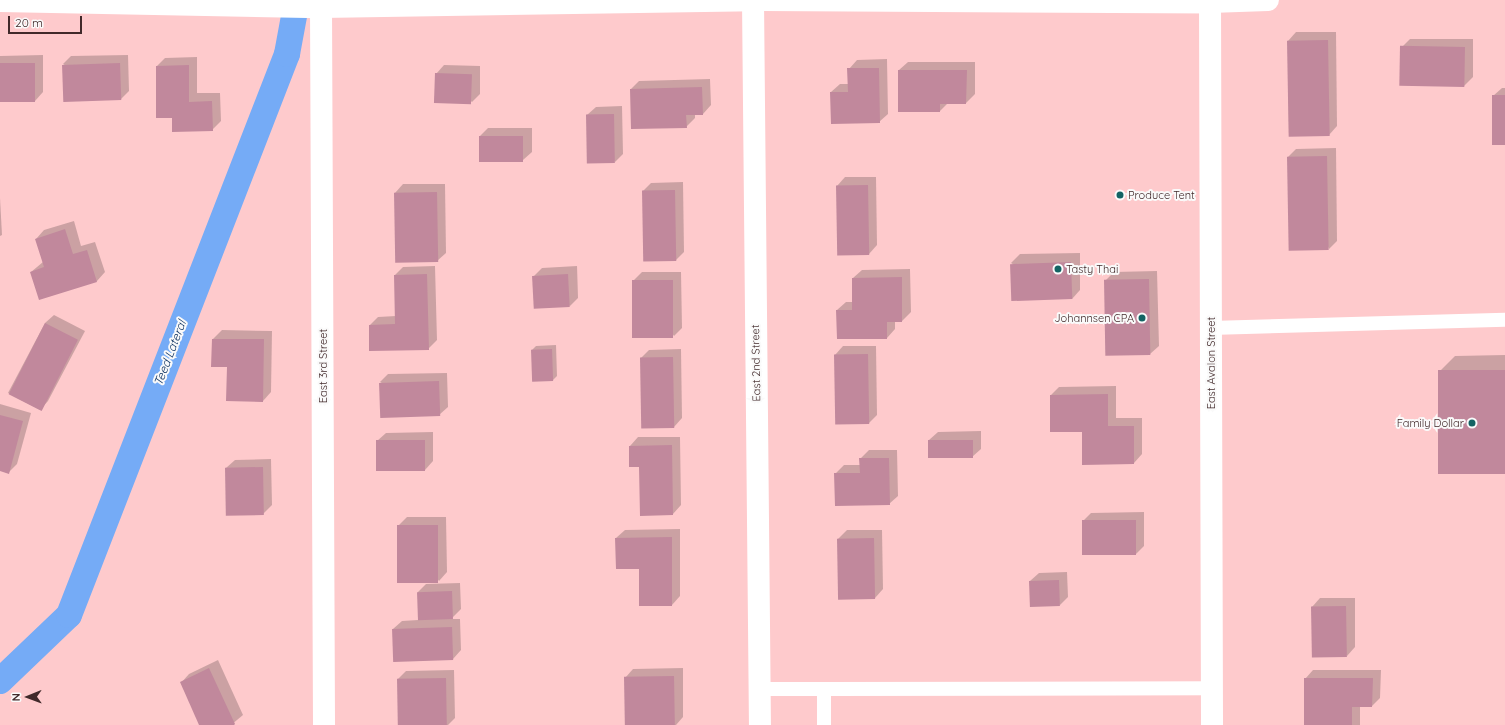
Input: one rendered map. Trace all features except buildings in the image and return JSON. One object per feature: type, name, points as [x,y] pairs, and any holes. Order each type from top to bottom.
[{"type":"street","points":[[0,1],[132,2],[306,7],[753,0],[1268,0]]},
{"type":"street","name":"East 2nd Street","points":[[753,0],[760,725]]},
{"type":"street","name":"East Avalon Street","points":[[1210,1],[1212,725]]},
{"type":"street","name":"East 3rd Street","points":[[306,7],[324,725]]},
{"type":"lane","points":[[1210,328],[1505,320]]},
{"type":"lane","points":[[759,688],[1212,688]]},
{"type":"lane","points":[[824,689],[824,725]]},
{"type":"waterway","name":"Teed Lateral","points":[[0,681],[69,615],[287,54],[297,0]]},
{"type":"place","name":"Produce Tent","points":[[1120,195]]},
{"type":"place","name":"Tasty Thai","points":[[1058,269]]},
{"type":"place","name":"Johannsen CPA","points":[[1142,318]]},
{"type":"place","name":"Family Dollar","points":[[1472,423]]}]
